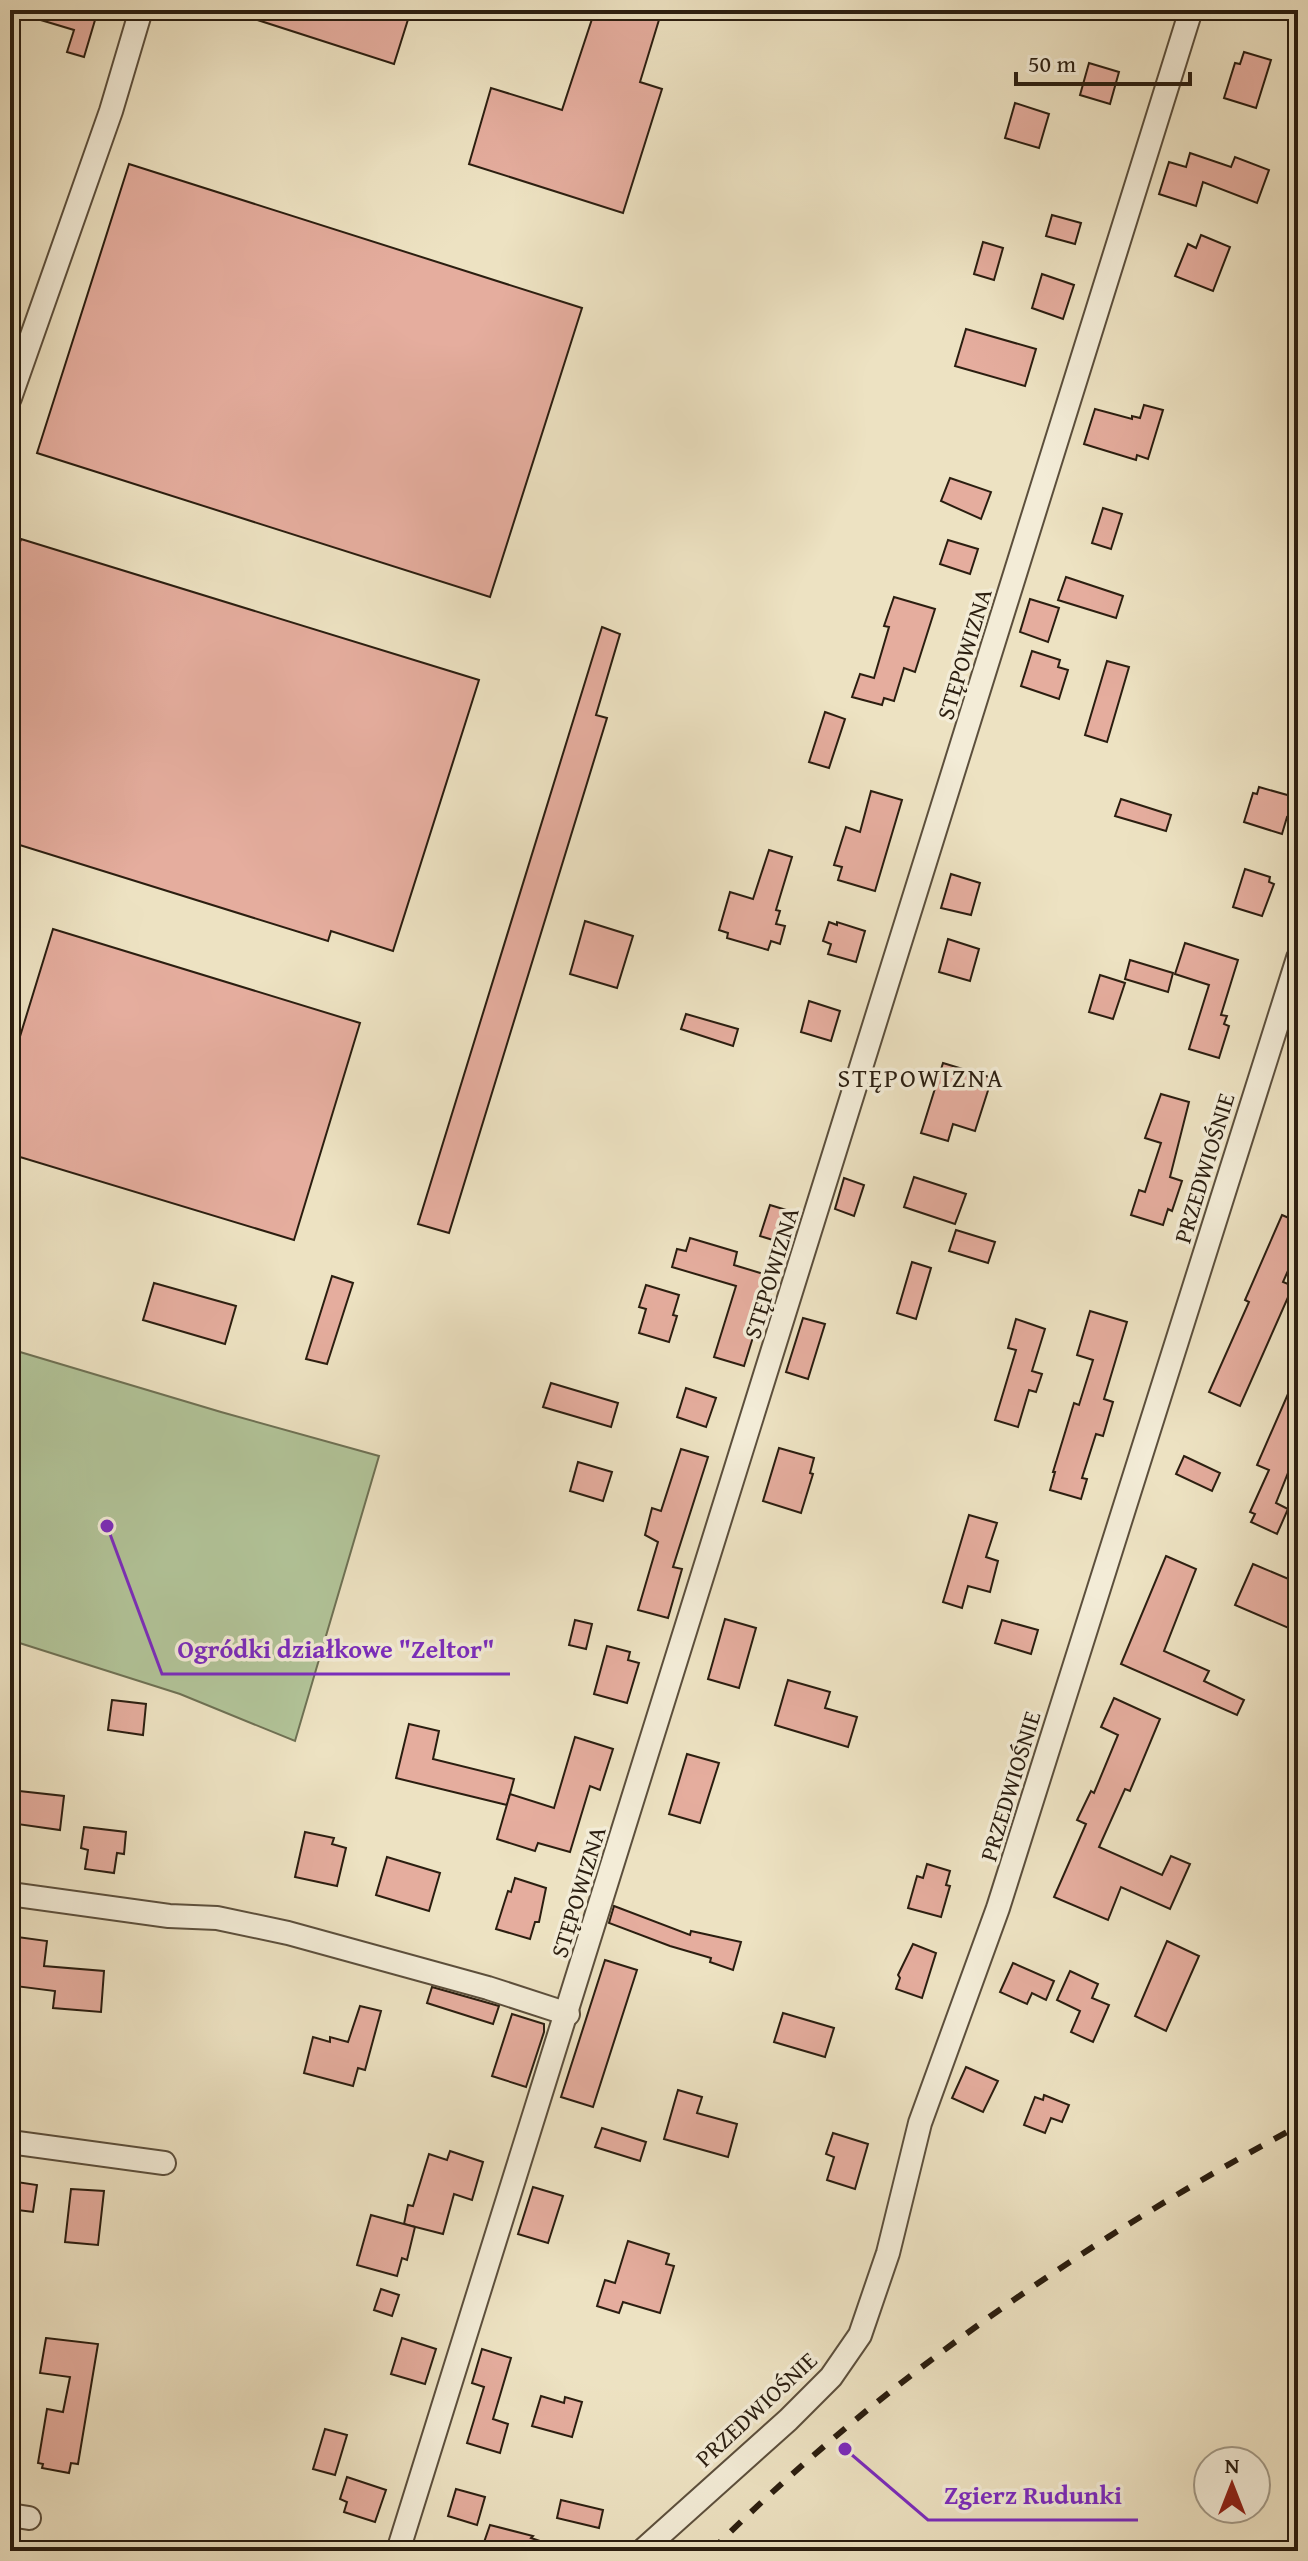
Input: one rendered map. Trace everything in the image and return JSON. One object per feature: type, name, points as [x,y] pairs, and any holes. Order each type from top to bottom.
[{"type":"street","points":[[10,398],[111,111],[141,10]]},
{"type":"street","name":"STĘPOWIZNA","points":[[398,2551],[1191,10]]},
{"type":"street","name":"PRZEDWIOŚNIE","points":[[642,2551],[821,2387],[860,2335],[888,2253],[920,2123],[998,1908],[1298,958]]},
{"type":"street","points":[[10,1894],[169,1916],[217,1918],[288,1933],[488,1988],[568,2014]]},
{"type":"street","points":[[10,2142],[164,2163]]},
{"type":"green space","points":[[10,1349],[379,1456],[295,1741],[180,1694],[10,1640]]},
{"type":"building","points":[[25,10],[98,10],[84,57],[67,52],[74,30],[24,15]]},
{"type":"building","points":[[240,10],[315,10],[345,19],[348,10],[411,10],[394,64],[239,14]]},
{"type":"building","points":[[595,10],[662,10],[640,82],[662,89],[623,213],[469,164],[491,88],[562,110]]},
{"type":"building","points":[[1244,52],[1271,60],[1256,108],[1224,98],[1235,63],[1240,64]]},
{"type":"building","points":[[1089,63],[1119,72],[1110,104],[1080,95]]},
{"type":"building","points":[[1015,103],[1049,114],[1039,148],[1005,138]]},
{"type":"building","points":[[1190,153],[1231,167],[1235,157],[1269,170],[1257,203],[1203,182],[1196,206],[1159,194],[1169,162],[1186,167]]},
{"type":"building","points":[[129,164],[582,308],[490,597],[37,453]]},
{"type":"building","points":[[1052,215],[1081,223],[1075,244],[1046,236]]},
{"type":"building","points":[[1201,235],[1230,247],[1213,291],[1175,276],[1188,244],[1196,248]]},
{"type":"building","points":[[983,242],[1003,248],[994,280],[974,274]]},
{"type":"building","points":[[1042,274],[1074,285],[1063,319],[1032,308]]},
{"type":"building","points":[[966,329],[1036,349],[1025,386],[955,366]]},
{"type":"building","points":[[1144,405],[1163,410],[1148,459],[1137,455],[1136,460],[1084,444],[1095,409],[1132,419],[1132,416],[1140,418]]},
{"type":"building","points":[[950,478],[991,492],[981,519],[941,501]]},
{"type":"building","points":[[1103,508],[1122,514],[1111,549],[1092,543]]},
{"type":"building","points":[[21,539],[479,680],[393,951],[331,931],[328,941],[10,842],[10,575]]},
{"type":"building","points":[[948,540],[978,549],[970,574],[940,564]]},
{"type":"building","points":[[1066,577],[1123,596],[1116,618],[1058,600]]},
{"type":"building","points":[[894,597],[935,609],[915,672],[904,668],[894,701],[884,698],[882,705],[852,697],[860,674],[874,678],[889,627],[884,626]]},
{"type":"building","points":[[1030,599],[1059,608],[1048,642],[1020,632]]},
{"type":"building","points":[[602,627],[620,634],[596,715],[607,718],[449,1233],[418,1224]]},
{"type":"building","points":[[1032,651],[1060,660],[1058,667],[1068,670],[1059,699],[1021,686]]},
{"type":"building","points":[[1107,661],[1129,667],[1107,742],[1085,735]]},
{"type":"building","points":[[825,712],[845,719],[829,768],[809,762]]},
{"type":"building","points":[[1259,787],[1298,798],[1292,819],[1287,817],[1282,834],[1244,822],[1253,793],[1257,794]]},
{"type":"building","points":[[871,791],[902,800],[875,891],[838,880],[842,867],[834,865],[846,827],[860,832]]},
{"type":"building","points":[[1121,799],[1171,815],[1166,831],[1115,816]]},
{"type":"building","points":[[769,850],[792,857],[776,910],[780,911],[776,924],[785,926],[780,944],[771,941],[768,950],[727,938],[728,933],[719,930],[730,892],[753,899]]},
{"type":"building","points":[[1245,869],[1270,877],[1269,882],[1274,884],[1262,916],[1233,907]]},
{"type":"building","points":[[951,874],[980,883],[971,915],[941,908]]},
{"type":"building","points":[[585,921],[633,936],[617,988],[570,974]]},
{"type":"building","points":[[829,922],[865,931],[856,962],[828,954],[831,944],[823,941]]},
{"type":"building","points":[[53,929],[360,1023],[294,1240],[10,1154],[10,1069]]},
{"type":"building","points":[[948,939],[979,949],[970,981],[939,972]]},
{"type":"building","points":[[1185,943],[1238,960],[1221,1015],[1227,1016],[1224,1024],[1229,1026],[1219,1058],[1189,1049],[1209,985],[1175,974]]},
{"type":"building","points":[[1130,960],[1173,973],[1168,992],[1125,979]]},
{"type":"building","points":[[1100,975],[1125,983],[1113,1019],[1089,1012]]},
{"type":"building","points":[[809,1001],[840,1011],[831,1041],[801,1032]]},
{"type":"building","points":[[686,1014],[738,1029],[733,1046],[681,1029]]},
{"type":"building","points":[[943,1063],[992,1078],[975,1131],[953,1124],[948,1141],[921,1133]]},
{"type":"building","points":[[1161,1094],[1189,1102],[1170,1177],[1182,1181],[1172,1211],[1168,1209],[1163,1225],[1131,1215],[1139,1190],[1145,1192],[1161,1143],[1145,1138]]},
{"type":"building","points":[[914,1177],[966,1194],[955,1224],[904,1207]]},
{"type":"building","points":[[844,1178],[864,1185],[854,1216],[835,1209]]},
{"type":"building","points":[[770,1205],[796,1213],[786,1244],[760,1236]]},
{"type":"building","points":[[1282,1215],[1298,1222],[1298,1248],[1283,1282],[1293,1286],[1240,1406],[1209,1392],[1249,1302],[1245,1300]]},
{"type":"building","points":[[956,1230],[995,1242],[988,1263],[949,1251]]},
{"type":"building","points":[[690,1238],[737,1252],[734,1265],[767,1275],[754,1319],[758,1321],[744,1366],[714,1357],[736,1286],[672,1267],[677,1249],[686,1251]]},
{"type":"building","points":[[912,1262],[931,1268],[916,1319],[897,1313]]},
{"type":"building","points":[[332,1276],[353,1283],[327,1364],[306,1359]]},
{"type":"building","points":[[154,1283],[236,1306],[225,1344],[143,1320]]},
{"type":"building","points":[[646,1285],[679,1295],[673,1315],[677,1316],[669,1342],[639,1333],[646,1309],[639,1307]]},
{"type":"building","points":[[1090,1311],[1127,1322],[1104,1399],[1113,1402],[1103,1436],[1096,1434],[1082,1478],[1087,1479],[1081,1499],[1050,1490],[1074,1403],[1079,1405],[1093,1360],[1077,1355]]},
{"type":"building","points":[[803,1318],[825,1324],[808,1379],[786,1372]]},
{"type":"building","points":[[1016,1319],[1045,1329],[1032,1371],[1042,1374],[1036,1392],[1029,1390],[1018,1427],[995,1420],[1016,1350],[1008,1348]]},
{"type":"building","points":[[1298,1371],[1298,1472],[1290,1468],[1276,1503],[1288,1509],[1277,1534],[1251,1522],[1255,1514],[1250,1512],[1269,1470],[1257,1465]]},
{"type":"building","points":[[551,1383],[618,1403],[611,1427],[543,1407]]},
{"type":"building","points":[[686,1388],[716,1398],[706,1427],[677,1417]]},
{"type":"building","points":[[779,1448],[814,1458],[810,1473],[813,1474],[801,1513],[763,1501]]},
{"type":"building","points":[[681,1449],[708,1457],[673,1567],[682,1569],[668,1618],[638,1610],[658,1542],[645,1535],[652,1508],[661,1511]]},
{"type":"building","points":[[1184,1456],[1220,1473],[1212,1491],[1176,1474]]},
{"type":"building","points":[[578,1462],[612,1472],[603,1501],[570,1491]]},
{"type":"building","points":[[969,1515],[997,1523],[986,1557],[998,1561],[990,1592],[968,1586],[962,1608],[943,1602]]},
{"type":"building","points":[[1166,1556],[1196,1569],[1164,1651],[1209,1671],[1204,1681],[1244,1700],[1237,1715],[1121,1664]]},
{"type":"building","points":[[1253,1564],[1298,1583],[1298,1632],[1235,1605]]},
{"type":"building","points":[[725,1619],[756,1628],[739,1688],[708,1679]]},
{"type":"building","points":[[575,1620],[592,1624],[586,1649],[569,1645]]},
{"type":"building","points":[[1002,1620],[1038,1630],[1031,1654],[995,1643]]},
{"type":"building","points":[[607,1646],[630,1652],[628,1660],[639,1663],[627,1703],[594,1694]]},
{"type":"building","points":[[788,1680],[830,1692],[825,1708],[857,1717],[848,1747],[775,1725]]},
{"type":"building","points":[[1114,1698],[1160,1719],[1130,1791],[1125,1789],[1099,1847],[1162,1875],[1171,1856],[1190,1864],[1170,1909],[1121,1887],[1108,1920],[1054,1897],[1086,1824],[1077,1820],[1091,1791],[1094,1793],[1118,1735],[1101,1727]]},
{"type":"building","points":[[112,1700],[146,1704],[143,1735],[108,1730]]},
{"type":"building","points":[[409,1724],[439,1731],[433,1759],[514,1779],[507,1805],[396,1778]]},
{"type":"building","points":[[575,1737],[613,1749],[600,1790],[590,1786],[570,1852],[538,1843],[535,1851],[497,1839],[510,1794],[554,1808]]},
{"type":"building","points":[[687,1754],[719,1763],[700,1823],[669,1814]]},
{"type":"building","points":[[10,1790],[64,1796],[60,1830],[10,1823]]},
{"type":"building","points":[[84,1827],[126,1832],[124,1854],[117,1853],[114,1873],[85,1869],[88,1850],[81,1848]]},
{"type":"building","points":[[305,1832],[334,1838],[332,1844],[346,1848],[337,1886],[295,1877]]},
{"type":"building","points":[[387,1857],[440,1873],[429,1911],[376,1895]]},
{"type":"building","points":[[927,1864],[950,1871],[946,1885],[950,1886],[941,1917],[908,1908],[917,1876],[923,1878]]},
{"type":"building","points":[[515,1878],[546,1888],[539,1922],[535,1922],[530,1939],[496,1929]]},
{"type":"building","points":[[614,1906],[690,1935],[691,1931],[741,1942],[733,1970],[710,1962],[711,1958],[609,1923]]},
{"type":"building","points":[[10,1936],[47,1941],[44,1966],[104,1971],[101,2012],[53,2008],[55,1991],[15,1986],[16,1979],[10,1978]]},
{"type":"building","points":[[1167,1941],[1199,1956],[1166,2031],[1135,2016]]},
{"type":"building","points":[[913,1944],[936,1953],[922,1998],[896,1989],[900,1978],[898,1975]]},
{"type":"building","points":[[605,1960],[637,1970],[593,2107],[561,2097]]},
{"type":"building","points":[[1013,1963],[1054,1981],[1046,2000],[1032,1993],[1027,2004],[1000,1992]]},
{"type":"building","points":[[1070,1971],[1098,1984],[1092,1998],[1109,2005],[1093,2042],[1071,2032],[1080,2011],[1057,2000]]},
{"type":"building","points":[[432,1987],[499,2006],[493,2024],[427,2003]]},
{"type":"building","points":[[360,2006],[381,2011],[365,2070],[358,2068],[353,2086],[304,2073],[313,2037],[330,2042],[330,2037],[348,2042]]},
{"type":"building","points":[[783,2013],[834,2028],[825,2057],[774,2042]]},
{"type":"building","points":[[512,2014],[544,2024],[526,2087],[492,2076]]},
{"type":"building","points":[[966,2067],[998,2081],[983,2112],[952,2098]]},
{"type":"building","points":[[678,2090],[702,2097],[697,2113],[737,2124],[728,2157],[664,2139]]},
{"type":"building","points":[[1044,2095],[1069,2105],[1062,2122],[1051,2118],[1045,2133],[1024,2125],[1035,2097],[1043,2100]]},
{"type":"building","points":[[602,2128],[646,2142],[640,2161],[595,2147]]},
{"type":"building","points":[[833,2133],[868,2144],[855,2189],[827,2180],[834,2157],[826,2154]]},
{"type":"building","points":[[450,2151],[483,2162],[472,2200],[454,2194],[443,2234],[404,2224],[408,2205],[413,2206],[429,2154],[447,2160]]},
{"type":"building","points":[[10,2181],[37,2185],[33,2212],[10,2209]]},
{"type":"building","points":[[533,2187],[563,2196],[548,2243],[518,2234]]},
{"type":"building","points":[[71,2189],[104,2191],[98,2245],[65,2242]]},
{"type":"building","points":[[371,2215],[415,2227],[407,2260],[402,2258],[397,2276],[357,2265]]},
{"type":"building","points":[[628,2241],[669,2254],[666,2264],[674,2266],[660,2313],[623,2302],[619,2313],[597,2306],[605,2280],[615,2283]]},
{"type":"building","points":[[381,2289],[399,2295],[392,2316],[374,2310]]},
{"type":"building","points":[[46,2338],[98,2344],[78,2464],[71,2463],[69,2473],[42,2468],[43,2464],[38,2463],[47,2409],[63,2412],[70,2377],[40,2373]]},
{"type":"building","points":[[402,2338],[436,2349],[425,2384],[391,2374]]},
{"type":"building","points":[[482,2349],[511,2358],[493,2419],[508,2424],[500,2453],[467,2443],[484,2387],[472,2383]]},
{"type":"building","points":[[541,2396],[564,2403],[565,2397],[582,2402],[572,2437],[532,2426]]},
{"type":"building","points":[[325,2429],[347,2435],[335,2475],[313,2469]]},
{"type":"building","points":[[347,2477],[386,2490],[375,2522],[344,2512],[347,2502],[340,2499]]},
{"type":"building","points":[[456,2489],[485,2497],[477,2525],[448,2516]]},
{"type":"building","points":[[561,2500],[603,2510],[599,2528],[557,2518]]},
{"type":"building","points":[[490,2525],[533,2536],[531,2538],[558,2547],[558,2551],[481,2551]]},
{"type":"railway","points":[[711,2551],[845,2429],[989,2318],[1140,2217],[1298,2126]]},
{"type":"place","name":"Ogródki działkowe \"Zeltor\"","points":[[107,1526]]},
{"type":"place","name":"Zgierz Rudunki","points":[[845,2449]]},
{"type":"district","name":"STĘPOWIZNA","points":[[921,1077]]}]
